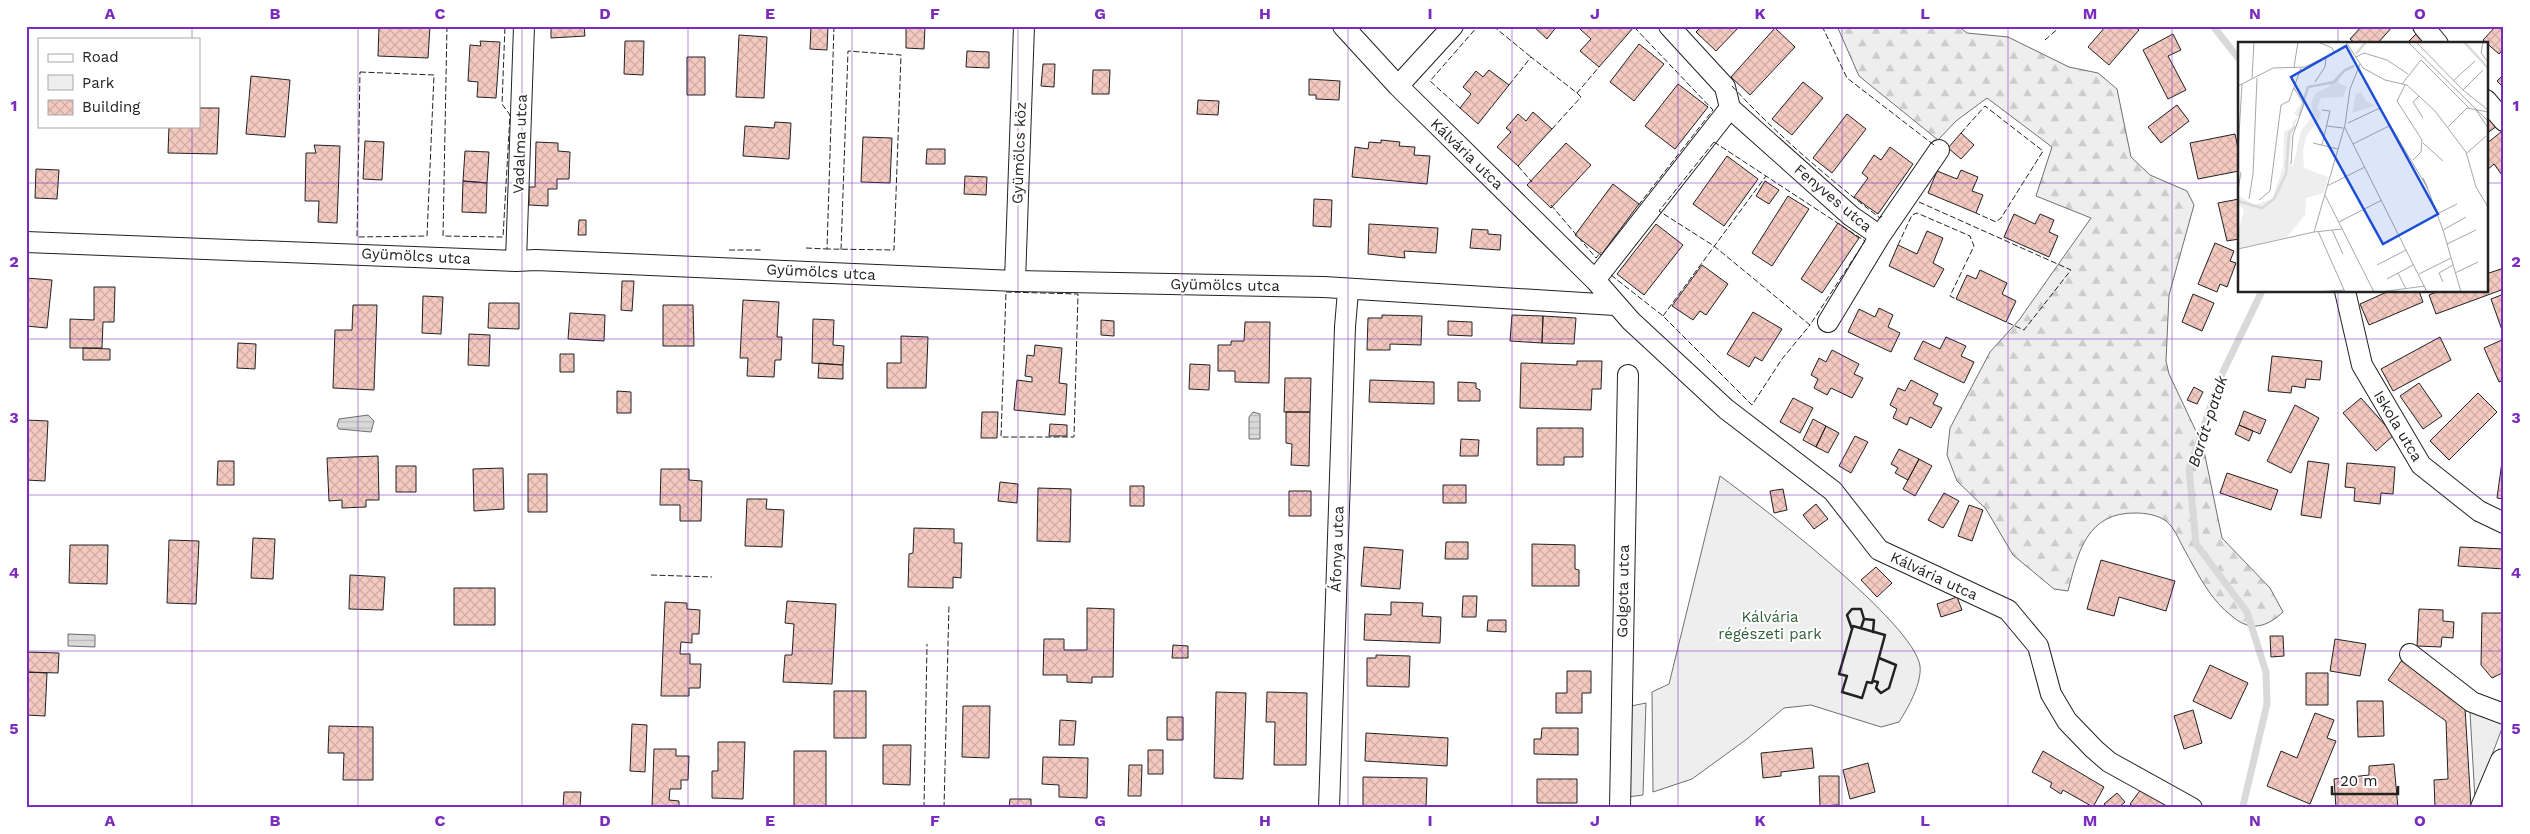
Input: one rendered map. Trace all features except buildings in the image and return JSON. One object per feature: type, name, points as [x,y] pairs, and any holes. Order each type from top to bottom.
[{"type":"main road","points":[[2486,808],[2504,763]]},
{"type":"street","name":"Vadalma utca","points":[[516,261],[524,26]]},
{"type":"street","name":"Gyümölcs köz","points":[[1015,281],[1024,26]]},
{"type":"street","name":"Kálvária utca","points":[[1343,26],[1398,86],[1595,280],[1615,305],[1726,409],[1833,491],[1879,550],[2008,610],[2038,646],[2051,694],[2067,721],[2109,762],[2192,808]]},
{"type":"street","points":[[1398,86],[1452,26]]},
{"type":"street","points":[[1595,280],[1730,108],[1725,87],[1669,26]]},
{"type":"street","points":[[2423,26],[2436,42]]},
{"type":"street","points":[[2488,102],[2504,121]]},
{"type":"street","name":"Fenyves utca","points":[[1730,108],[1851,216],[1880,236],[1939,150]]},
{"type":"street","points":[[1828,322],[1880,236]]},
{"type":"street","name":"Gyümölcs utca","points":[[26,242],[516,261],[546,260],[1015,281],[1324,287],[1348,291],[1615,305]]},
{"type":"street","name":"Áfonya utca","points":[[1328,808],[1345,327],[1348,291]]},
{"type":"street","name":"Iskola utca","points":[[2345,292],[2362,365],[2421,464],[2479,511],[2504,523]]},
{"type":"street","name":"Golgota utca","points":[[1620,808],[1628,375]]},
{"type":"street","points":[[2410,654],[2472,702],[2504,714]]},
{"type":"green space","points":[[1837,26],[1958,26],[1967,33],[2008,37],[2069,67],[2098,73],[2117,89],[2131,157],[2150,175],[2187,191],[2194,205],[2169,295],[2166,361],[2169,374],[2203,446],[2222,538],[2270,588],[2283,612],[2277,617],[2265,624],[2253,626],[2246,625],[2233,617],[2211,595],[2169,524],[2159,517],[2143,513],[2119,514],[2106,519],[2096,527],[2087,537],[2081,549],[2068,591],[2054,589],[2013,555],[1986,509],[1957,481],[1947,455],[1950,428],[1990,352],[2019,320],[2091,218],[2036,196],[2052,147],[1987,98],[1956,121],[1938,140],[1859,76]]},
{"type":"green space","name":"Kálvária régészeti park","points":[[1720,476],[1833,566],[1892,622],[1911,647],[1920,666],[1919,680],[1910,703],[1899,722],[1881,727],[1811,705],[1784,708],[1747,739],[1692,779],[1653,792],[1652,692],[1669,684]]},
{"type":"shaded area","points":[[1253,412],[1260,414],[1260,439],[1249,439],[1249,417]]},
{"type":"shaded area","points":[[368,415],[374,421],[371,432],[339,429],[337,426],[339,419]]},
{"type":"shaded area","points":[[68,634],[95,635],[95,647],[68,646]]},
{"type":"shaded area","points":[[1646,703],[1643,795],[1620,798],[1621,708]]},
{"type":"shaded area","points":[[2470,712],[2504,723],[2475,800]]},
{"type":"waterway","name":"Barát-patak","points":[[2213,26],[2238,58]]},
{"type":"waterway","name":"Barát-patak","points":[[2243,806],[2267,704],[2266,672],[2247,612],[2196,544],[2189,469],[2222,374],[2262,292]]},
{"type":"fence","points":[[447,26],[443,236],[503,237],[510,115],[502,104],[505,26]]},
{"type":"fence","points":[[834,26],[827,249],[894,250],[901,55],[848,51],[841,250]]},
{"type":"fence","points":[[1460,108],[1430,81],[1478,26]]},
{"type":"fence","points":[[1493,26],[1531,57]]},
{"type":"fence","points":[[1822,26],[1847,78],[1934,145]]},
{"type":"fence","points":[[2045,40],[2061,26]]},
{"type":"fence","points":[[1634,27],[1713,110],[1637,207]]},
{"type":"fence","points":[[1509,85],[1531,57],[1577,93],[1599,67]]},
{"type":"fence","points":[[360,72],[434,75],[427,236],[357,237],[360,72]]},
{"type":"fence","points":[[1732,86],[1803,155],[1880,218],[1882,216]]},
{"type":"fence","points":[[1552,129],[1581,97],[1577,93]]},
{"type":"fence","points":[[1961,133],[1985,106],[2043,151],[2001,218],[1996,222],[1976,213]]},
{"type":"fence","points":[[1714,142],[1865,241],[1810,325],[1714,246],[1659,211],[1714,142]]},
{"type":"fence","points":[[1518,166],[1532,182]]},
{"type":"fence","points":[[1663,316],[1766,176]]},
{"type":"fence","points":[[1919,202],[2071,270],[2024,330],[2006,322]]},
{"type":"fence","points":[[1551,205],[1596,258],[1601,252]]},
{"type":"fence","points":[[1898,245],[1912,215],[1917,213],[1970,236],[1974,246],[1950,296],[1956,299]]},
{"type":"fence","points":[[806,248],[827,249]]},
{"type":"fence","points":[[729,250],[762,250]]},
{"type":"fence","points":[[1611,275],[1663,316],[1752,405],[1782,359],[1810,325]]},
{"type":"fence","points":[[1006,292],[1078,294],[1074,437],[1001,437],[1006,292]]},
{"type":"fence","points":[[651,575],[712,577]]},
{"type":"fence","points":[[944,808],[949,604]]},
{"type":"fence","points":[[924,808],[927,644]]},
{"type":"wall","points":[[1852,629],[1847,615],[1852,609],[1861,609],[1864,619],[1861,628]]},
{"type":"wall","points":[[1864,619],[1874,620],[1873,632]]},
{"type":"wall","points":[[1853,626],[1885,635],[1872,683],[1867,682],[1862,698],[1842,692],[1847,676],[1839,674],[1853,626]]},
{"type":"wall","points":[[1873,681],[1878,682],[1876,688],[1881,693],[1889,688],[1896,665],[1879,658]]}]
